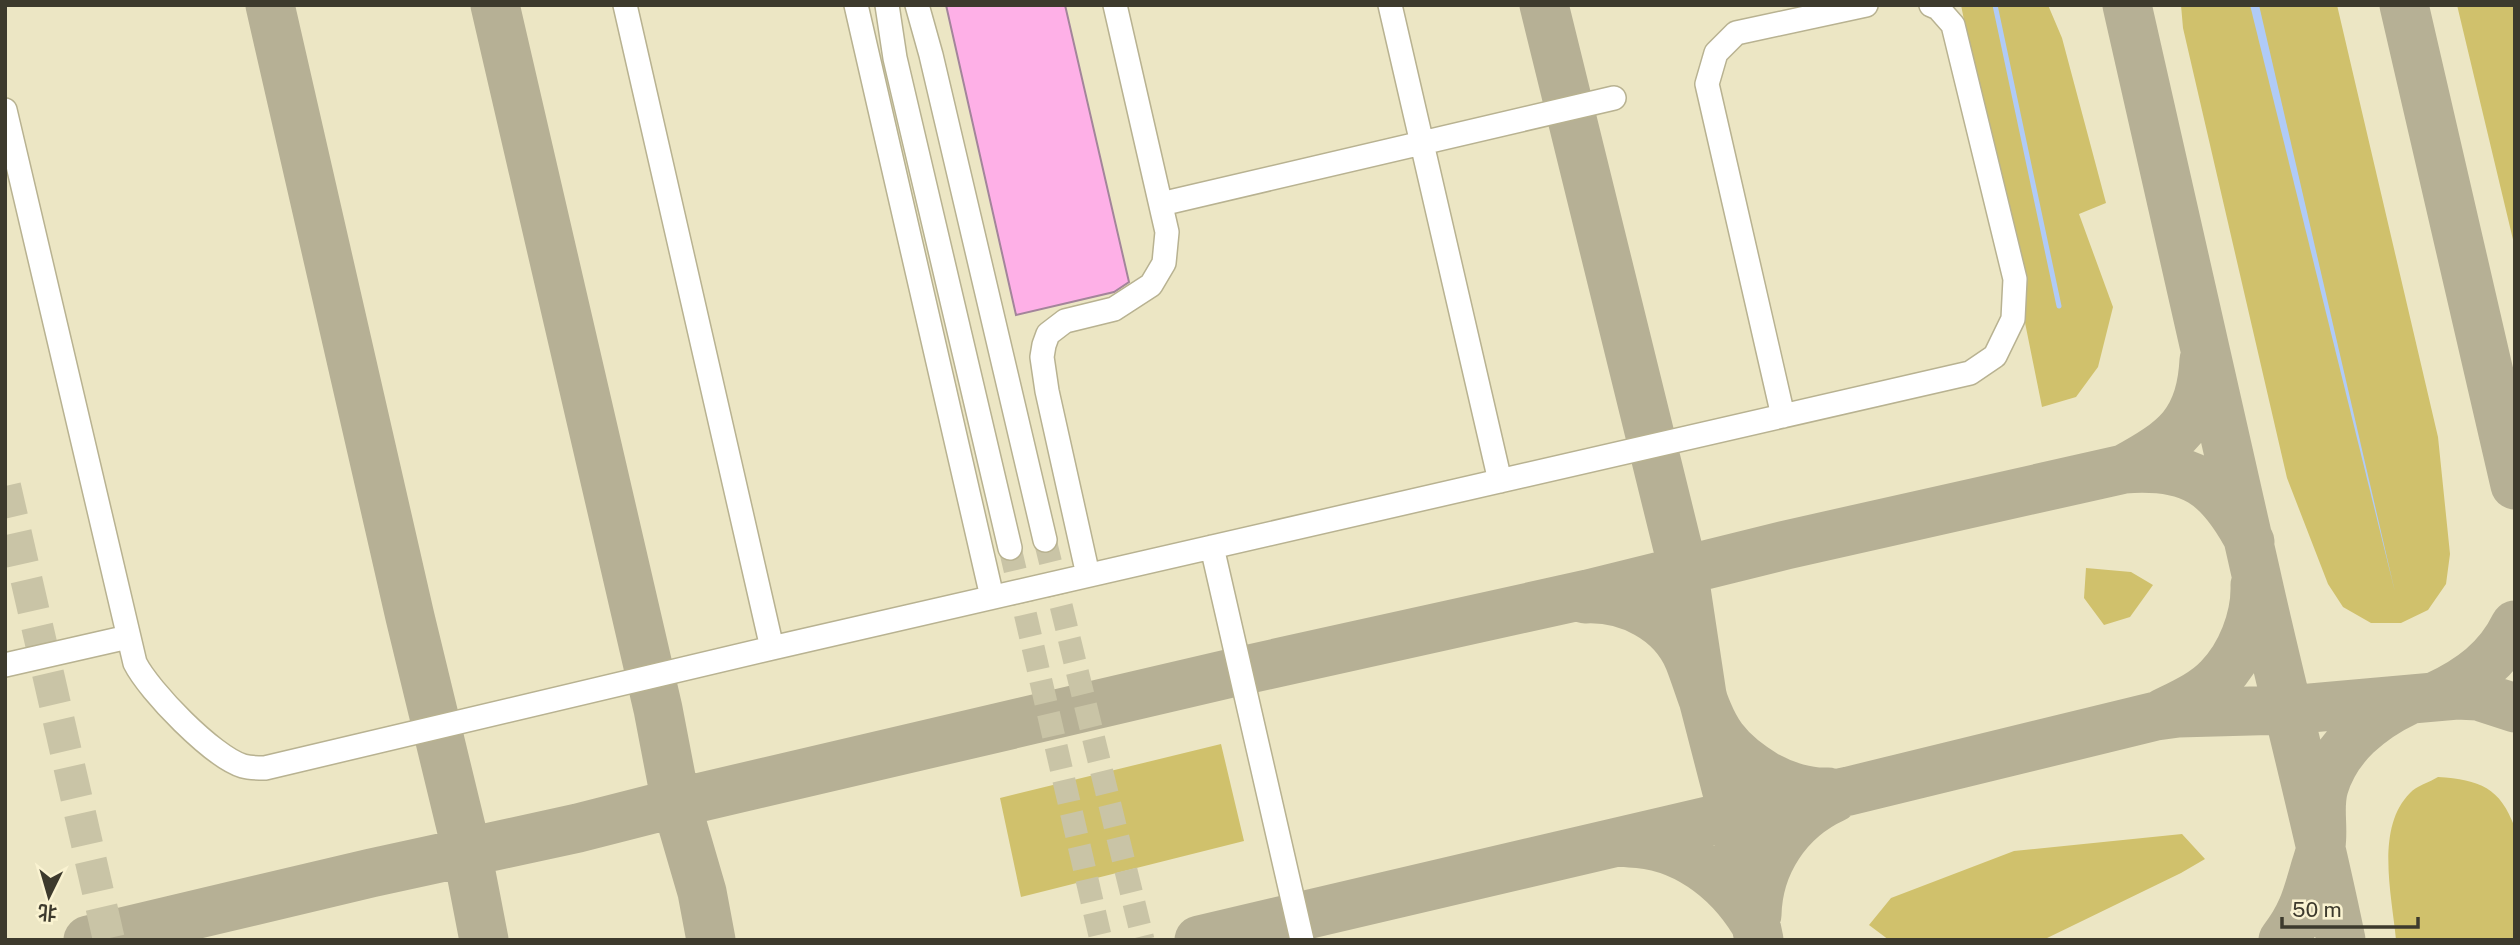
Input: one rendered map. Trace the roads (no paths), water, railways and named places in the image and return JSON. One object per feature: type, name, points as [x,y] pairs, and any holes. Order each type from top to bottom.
[{"type":"lane","points":[[625,5],[772,648]]},
{"type":"lane","points":[[856,5],[992,597]]},
{"type":"lane","points":[[887,5],[895,58],[1010,548]]},
{"type":"lane","points":[[917,5],[1045,540]]},
{"type":"lane","points":[[1088,575],[1050,402],[1042,357],[1044,345],[1048,334],[1065,321],[1114,309],[1152,285],[1159,274],[1166,249],[1167,232],[1115,5]]},
{"type":"lane","points":[[1390,5],[1500,481]]},
{"type":"lane","points":[[1783,416],[1707,84],[1716,53],[1736,33],[1867,5]]},
{"type":"lane","points":[[5,110],[135,663],[148,685],[209,746],[244,767],[265,768],[992,597],[1970,373],[1995,356],[2013,319],[2014,279],[1953,25],[1938,8],[1931,5]]},
{"type":"lane","points":[[1161,204],[1615,98]]},
{"type":"lane","points":[[1212,547],[1302,940]]},
{"type":"lane","points":[[5,665],[128,637]]},
{"type":"water","points":[[2250,5],[2259,5],[2395,592]]},
{"type":"waterway","points":[[1995,5],[2059,306]]},
{"type":"tunnel","points":[[5,486],[109,940]]},
{"type":"tunnel","points":[[1045,540],[1143,940]]},
{"type":"tunnel","points":[[1010,548],[1101,940]]}]
